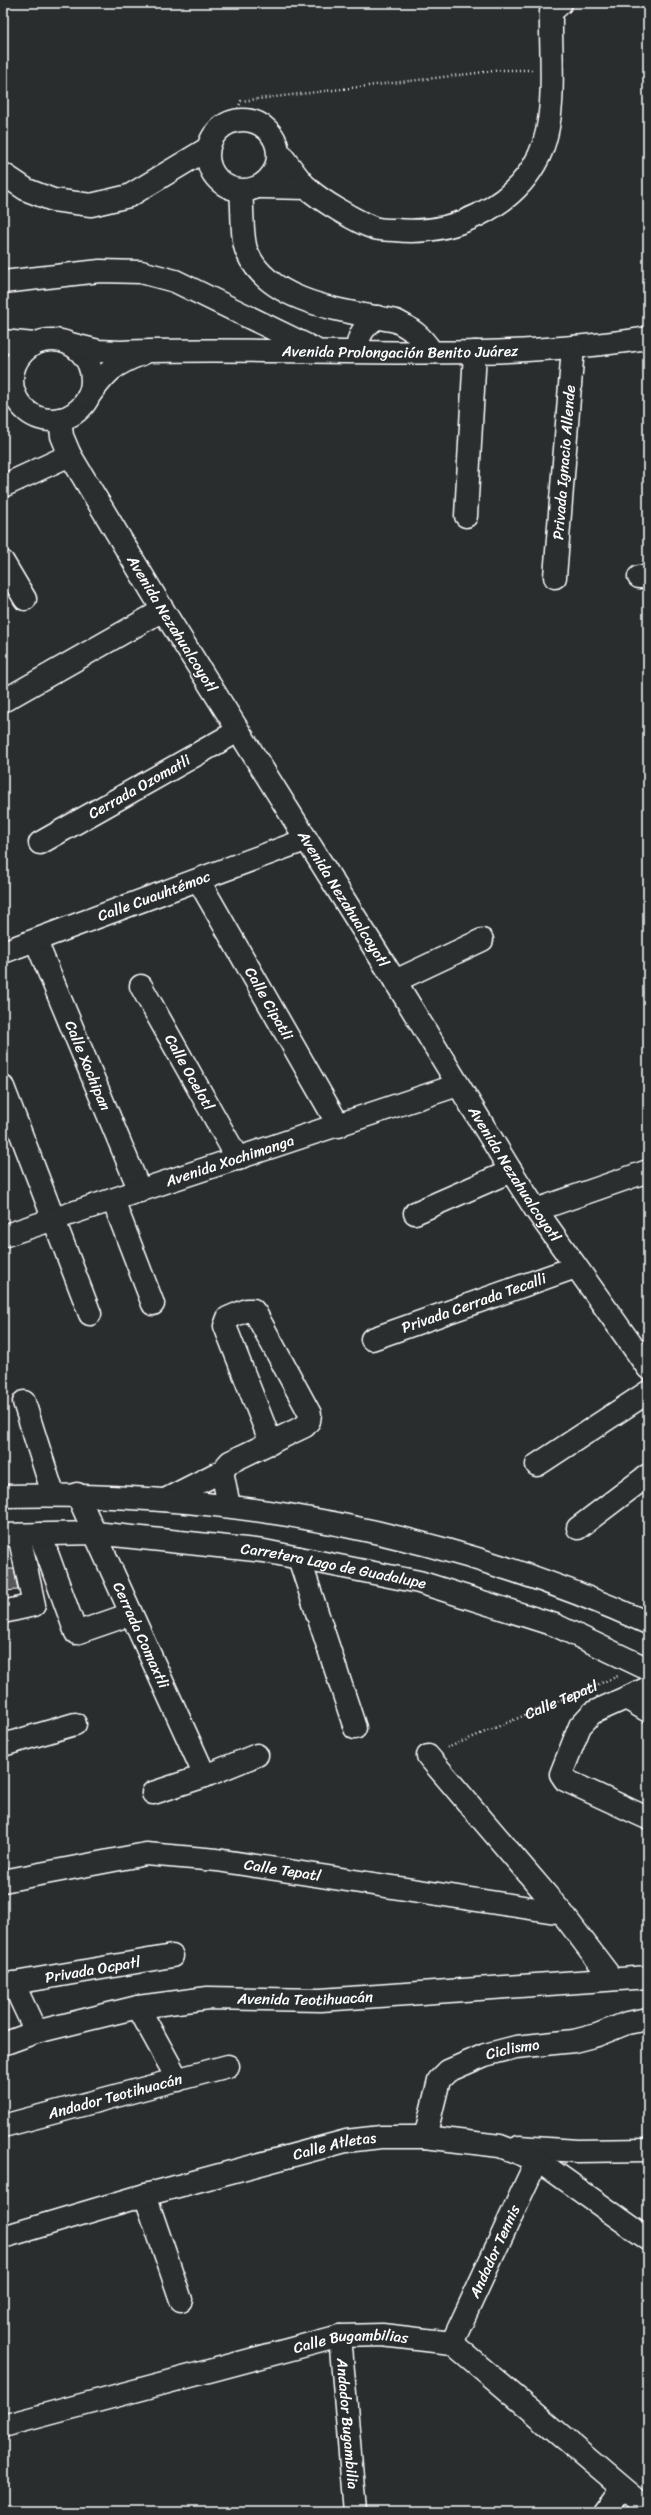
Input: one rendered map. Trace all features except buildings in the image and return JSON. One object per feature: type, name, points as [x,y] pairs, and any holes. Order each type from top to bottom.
[{"type":"street","points":[[308,188],[251,189],[222,185],[209,169],[207,149],[216,131],[234,120],[254,121],[271,133],[279,152],[308,188],[351,217],[376,228],[434,231],[486,212],[522,181],[539,156],[546,136],[550,114],[550,6]]},
{"type":"street","points":[[3,174],[27,190],[53,200],[91,205],[129,196],[207,149]]},
{"type":"street","points":[[251,189],[275,172],[279,152]]},
{"type":"street","points":[[251,189],[247,250],[256,270],[272,284],[304,301],[396,321],[409,327],[423,338],[431,351]]},
{"type":"street","points":[[3,282],[100,271],[141,272],[175,281],[318,351]]},
{"type":"street","points":[[357,351],[358,338],[366,326],[377,318]]},
{"type":"street","name":"Avenida Prolongación Benito Juárez","points":[[70,344],[98,351],[475,352],[573,347],[648,338]]},
{"type":"street","points":[[3,341],[34,344],[45,341],[58,341],[70,344],[82,354],[90,367],[92,382],[88,397],[81,407],[71,415],[60,419],[46,420],[33,416],[22,407],[14,396],[7,380],[21,354],[34,344]]},
{"type":"street","name":"Privada Ignacio Allende","points":[[555,577],[573,347]]},
{"type":"street","name":"Avenida Prolongación Benito Juárez","points":[[88,397],[108,371],[126,360],[151,351]]},
{"type":"street","points":[[466,516],[475,352]]},
{"type":"street","name":"Avenida Nezahualcoyotl","points":[[60,419],[62,436],[70,455],[163,610],[305,840],[395,981],[536,1210],[576,1267],[645,1358]]},
{"type":"street","points":[[3,486],[70,455]]},
{"type":"street","points":[[3,562],[25,599]]},
{"type":"street","points":[[3,701],[163,610]]},
{"type":"street","name":"Cerrada Ozomatli","points":[[40,843],[238,731]]},
{"type":"street","name":"Calle Cuauhtémoc","points":[[3,952],[199,881],[305,840]]},
{"type":"street","name":"Calle Cipatli","points":[[199,881],[339,1126]]},
{"type":"street","name":"Calle Xochipan","points":[[36,940],[140,1191]]},
{"type":"street","points":[[395,981],[482,940]]},
{"type":"street","name":"Calle Ocelotl","points":[[141,986],[238,1159]]},
{"type":"street","name":"Avenida Xochimanga","points":[[3,1236],[339,1126],[458,1085]]},
{"type":"street","points":[[3,1087],[90,1314]]},
{"type":"street","points":[[415,1213],[511,1170]]},
{"type":"street","points":[[536,1210],[648,1171]]},
{"type":"street","points":[[113,1200],[153,1304]]},
{"type":"street","name":"Privada Cerrada Tecalli","points":[[372,1339],[576,1267]]},
{"type":"street","points":[[165,1500],[222,1471],[230,1462],[271,1443],[305,1426],[309,1421],[310,1414],[256,1314],[253,1310],[247,1310],[228,1318],[225,1326],[271,1443]]},
{"type":"street","points":[[537,1465],[648,1392]]},
{"type":"street","points":[[24,1402],[53,1494]]},
{"type":"street","points":[[222,1471],[230,1506]]},
{"type":"street","points":[[578,1528],[648,1475]]},
{"type":"street","points":[[3,1496],[77,1494],[165,1500],[230,1506],[321,1519],[416,1541],[522,1572],[648,1623]]},
{"type":"street","name":"Cerrada Comaxtli","points":[[77,1494],[205,1776]]},
{"type":"street","name":"Carretera Lago de Guadalupe","points":[[21,1535],[95,1533],[264,1551],[418,1582],[548,1622],[645,1667]]},
{"type":"street","points":[[3,1612],[34,1605],[21,1535]]},
{"type":"street","points":[[21,1535],[76,1633],[131,1614]]},
{"type":"street","points":[[299,1558],[355,1728]]},
{"type":"street","points":[[645,1817],[565,1780],[561,1774],[580,1726],[592,1713],[648,1688]]},
{"type":"street","points":[[626,1698],[648,1711]]},
{"type":"street","points":[[3,1745],[75,1724]]},
{"type":"street","points":[[153,1793],[205,1776],[257,1755]]},
{"type":"street","points":[[428,1756],[562,1912],[612,1979]]},
{"type":"street","name":"Calle Tepatl","points":[[3,1881],[146,1854],[217,1860],[562,1912]]},
{"type":"street","name":"Privada Ocpatl","points":[[36,2032],[8,1984],[172,1956]]},
{"type":"street","name":"Avenida Teotihuacán","points":[[3,2044],[36,2032],[138,2007],[208,1998],[321,2000],[648,1977]]},
{"type":"street","points":[[138,2007],[178,2080]]},
{"type":"street","name":"Ciclismo","points":[[425,2137],[439,2080],[448,2070],[485,2055],[516,2047],[574,2041],[597,2035],[627,2023],[648,2019]]},
{"type":"street","name":"Andador Teotihuacán","points":[[3,2126],[228,2066]]},
{"type":"street","name":"Calle Atletas","points":[[6,2233],[346,2141],[381,2137],[425,2137],[500,2146],[537,2160],[648,2239]]},
{"type":"street","points":[[500,2146],[577,2151],[648,2150]]},
{"type":"street","name":"Andador Tennis","points":[[452,2343],[537,2160]]},
{"type":"street","points":[[145,2195],[181,2300]]},
{"type":"street","name":"Calle Bugambilias","points":[[4,2422],[340,2336],[382,2335],[452,2343]]},
{"type":"street","name":"Andador Bugambilia","points":[[340,2336],[355,2512]]},
{"type":"street","points":[[452,2343],[648,2509]]},
{"type":"street","points":[[604,2512],[622,2488]]},
{"type":"path","points":[[234,120],[241,101],[502,70],[550,70]]},
{"type":"path","name":"Calle Tepatl","points":[[428,1756],[645,1667]]}]
